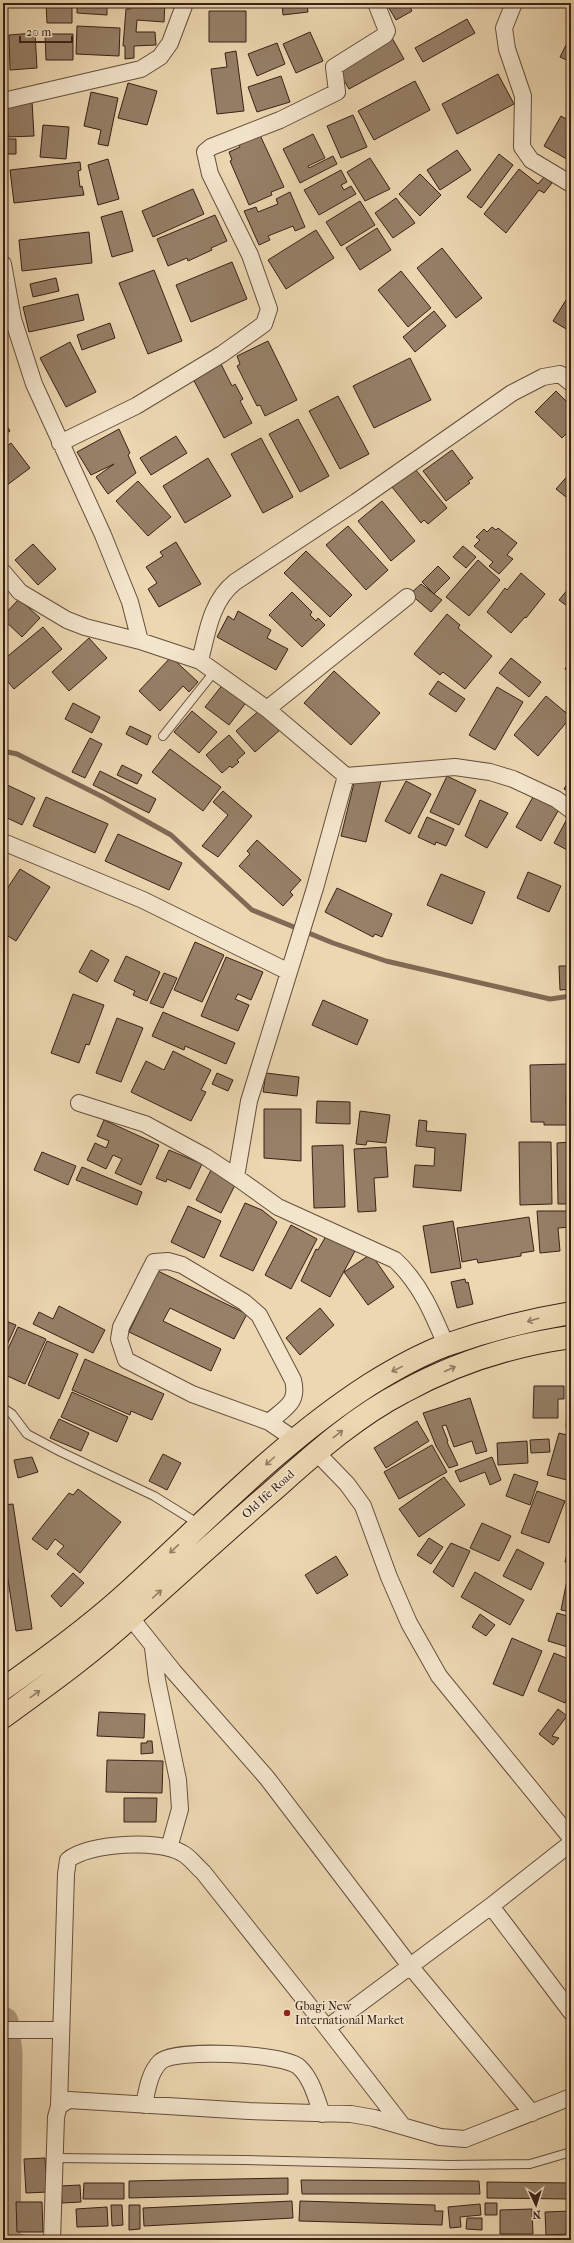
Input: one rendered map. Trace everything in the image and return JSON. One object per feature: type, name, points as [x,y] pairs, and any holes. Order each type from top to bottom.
[{"type":"main road","name":"Old Ife Road","points":[[3,1689],[52,1654],[118,1601],[294,1439],[341,1403],[392,1371],[446,1345],[539,1319],[571,1313]]},
{"type":"main road","name":"Old Ife Road","points":[[3,1717],[68,1670],[131,1618],[316,1452],[353,1423],[402,1392],[454,1367],[544,1341],[571,1337]]},
{"type":"street","points":[[3,101],[141,69],[160,57],[164,52],[170,43],[185,3]]},
{"type":"street","points":[[60,443],[136,406],[222,354],[264,324],[269,309],[250,255],[210,174],[205,152],[211,147],[280,120],[336,92],[334,67],[385,35],[387,31],[376,3]]},
{"type":"street","points":[[514,3],[504,28],[507,49],[523,96],[522,147],[531,160],[571,184]]},
{"type":"street","points":[[3,264],[13,319],[34,384],[60,443],[77,473],[103,535],[130,602],[140,641]]},
{"type":"street","points":[[200,662],[214,610],[224,591],[235,582],[356,502],[512,393],[543,377],[560,374],[571,383]]},
{"type":"street","points":[[3,572],[20,592],[67,620],[85,627],[140,641],[200,662],[267,709],[346,776],[455,767],[490,772],[513,779],[556,799],[571,810]]},
{"type":"street","points":[[267,709],[407,596]]},
{"type":"street","points":[[236,1177],[249,1101],[288,971],[315,888],[346,776]]},
{"type":"street","points":[[3,842],[144,900],[288,971]]},
{"type":"street","points":[[79,1103],[145,1124],[206,1157],[278,1207],[395,1260],[410,1273],[431,1312],[446,1345]]},
{"type":"street","points":[[269,1422],[292,1402],[295,1389],[293,1380],[258,1315],[244,1302],[182,1265],[168,1261],[154,1262],[121,1327],[119,1339],[126,1360],[192,1394],[269,1422],[294,1439]]},
{"type":"street","points":[[316,1452],[347,1484],[363,1506],[389,1577],[409,1623],[439,1676],[571,1838]]},
{"type":"street","points":[[131,1618],[153,1648],[267,1778],[410,1966],[532,2113]]},
{"type":"street","points":[[153,1648],[157,1680],[178,1780],[180,1808],[170,1848]]},
{"type":"street","points":[[327,2028],[491,1906],[571,1843]]},
{"type":"street","points":[[52,2240],[56,2117],[59,2106],[56,2030],[68,1860],[76,1853],[108,1846],[156,1845],[183,1853],[203,1872],[327,2028],[402,2126]]},
{"type":"street","points":[[491,1906],[571,2012]]},
{"type":"street","points":[[3,2030],[56,2030]]},
{"type":"street","points":[[144,2105],[151,2076],[160,2061],[180,2055],[231,2054],[281,2059],[298,2066],[308,2079],[322,2114]]},
{"type":"street","points":[[59,2106],[69,2100],[322,2114],[351,2114],[440,2137],[465,2140],[571,2097]]},
{"type":"lane","points":[[163,736],[214,672]]},
{"type":"lane","points":[[3,1408],[12,1414],[27,1434],[61,1452],[154,1496],[200,1524]]},
{"type":"lane","points":[[54,2158],[244,2160],[450,2165],[530,2164],[571,2152]]},
{"type":"building","points":[[3,3],[30,3],[30,4],[3,5]]},
{"type":"building","points":[[46,3],[72,3],[72,23],[47,23]]},
{"type":"building","points":[[77,3],[107,3],[107,15],[77,13]]},
{"type":"building","points":[[130,3],[165,3],[164,22],[137,20],[136,32],[155,32],[156,45],[134,46],[134,58],[125,59],[125,46],[123,46],[126,9],[130,9]]},
{"type":"building","points":[[282,3],[307,3],[308,12],[283,15]]},
{"type":"building","points":[[386,3],[408,3],[412,11],[396,20]]},
{"type":"building","points":[[209,11],[246,11],[246,42],[209,42]]},
{"type":"building","points":[[467,19],[475,33],[423,62],[415,48]]},
{"type":"building","points":[[77,26],[120,28],[119,56],[76,54]]},
{"type":"building","points":[[388,31],[404,59],[349,89],[333,61]]},
{"type":"building","points":[[310,32],[323,61],[296,73],[283,44]]},
{"type":"building","points":[[35,33],[37,68],[10,70],[9,35]]},
{"type":"building","points":[[45,34],[73,34],[73,60],[46,60]]},
{"type":"building","points":[[571,35],[571,62],[560,57]]},
{"type":"building","points":[[277,43],[285,64],[257,76],[248,54]]},
{"type":"building","points":[[236,51],[244,111],[217,114],[211,69],[227,67],[225,53]]},
{"type":"building","points":[[498,74],[514,104],[457,134],[442,104]]},
{"type":"building","points":[[281,76],[290,102],[257,112],[248,87]]},
{"type":"building","points":[[415,81],[430,110],[374,140],[358,111]]},
{"type":"building","points":[[128,83],[157,91],[147,125],[118,118]]},
{"type":"building","points":[[91,92],[118,98],[108,146],[98,144],[101,130],[84,126]]},
{"type":"building","points":[[32,101],[34,136],[8,137],[6,103]]},
{"type":"building","points":[[353,115],[367,147],[341,158],[327,126]]},
{"type":"building","points":[[561,116],[571,122],[570,161],[544,146]]},
{"type":"building","points":[[43,125],[69,127],[66,159],[40,157]]},
{"type":"building","points":[[259,133],[284,187],[271,192],[272,195],[249,205],[230,161],[232,160],[229,152],[240,147],[238,143]]},
{"type":"building","points":[[313,134],[325,158],[308,166],[309,168],[333,156],[337,164],[300,183],[283,149]]},
{"type":"building","points":[[3,139],[16,139],[16,154],[3,154]]},
{"type":"building","points":[[457,150],[471,170],[440,190],[427,170]]},
{"type":"building","points":[[499,154],[513,165],[481,208],[467,197]]},
{"type":"building","points":[[370,158],[390,189],[365,201],[347,172]]},
{"type":"building","points":[[108,159],[119,199],[98,205],[88,165]]},
{"type":"building","points":[[80,162],[81,170],[78,171],[80,187],[82,186],[84,195],[14,203],[10,170]]},
{"type":"building","points":[[519,169],[538,184],[544,177],[552,183],[544,193],[539,190],[506,233],[484,214]]},
{"type":"building","points":[[341,170],[347,182],[341,185],[344,190],[351,186],[356,194],[319,215],[304,190]]},
{"type":"building","points":[[420,174],[441,195],[420,216],[399,194]]},
{"type":"building","points":[[193,189],[204,214],[153,237],[142,211]]},
{"type":"building","points":[[290,192],[305,227],[295,231],[293,226],[268,236],[270,240],[259,245],[244,211],[256,207],[258,212],[278,204],[276,199]]},
{"type":"building","points":[[396,198],[415,223],[393,238],[375,213]]},
{"type":"building","points":[[360,201],[375,225],[341,246],[326,222]]},
{"type":"building","points":[[122,211],[133,251],[112,257],[101,217]]},
{"type":"building","points":[[215,215],[227,241],[188,261],[187,258],[168,266],[157,239]]},
{"type":"building","points":[[377,228],[391,250],[360,270],[346,248]]},
{"type":"building","points":[[316,230],[334,258],[286,289],[268,260]]},
{"type":"building","points":[[89,232],[92,263],[22,271],[19,240]]},
{"type":"building","points":[[442,248],[482,298],[456,318],[417,268]]},
{"type":"building","points":[[232,262],[247,299],[191,322],[176,285]]},
{"type":"building","points":[[154,270],[182,341],[148,354],[119,283]]},
{"type":"building","points":[[401,271],[431,308],[408,327],[378,290]]},
{"type":"building","points":[[56,278],[59,291],[33,297],[30,284]]},
{"type":"building","points":[[571,292],[571,332],[553,321]]},
{"type":"building","points":[[78,294],[84,320],[29,332],[23,307]]},
{"type":"building","points":[[434,311],[446,326],[415,352],[403,337]]},
{"type":"building","points":[[110,323],[115,338],[82,350],[77,335]]},
{"type":"building","points":[[268,341],[297,400],[265,416],[260,405],[257,406],[237,366],[240,364],[237,356]]},
{"type":"building","points":[[70,342],[96,392],[66,407],[40,358]]},
{"type":"building","points":[[410,358],[431,400],[374,428],[353,386]]},
{"type":"building","points":[[220,362],[232,386],[235,384],[243,399],[240,401],[252,423],[224,438],[192,377]]},
{"type":"building","points":[[556,391],[571,406],[571,429],[562,438],[535,412]]},
{"type":"building","points":[[338,396],[369,454],[340,469],[309,411]]},
{"type":"building","points":[[298,419],[329,476],[300,492],[269,434]]},
{"type":"building","points":[[3,420],[10,431],[3,435]]},
{"type":"building","points":[[119,429],[130,453],[128,455],[136,473],[108,494],[96,477],[114,464],[91,475],[77,452]]},
{"type":"building","points":[[176,436],[187,453],[151,475],[140,458]]},
{"type":"building","points":[[261,438],[293,497],[263,513],[231,454]]},
{"type":"building","points":[[11,443],[30,468],[3,488],[3,449]]},
{"type":"building","points":[[452,450],[473,478],[468,481],[470,483],[446,501],[423,471]]},
{"type":"building","points":[[208,458],[231,496],[185,523],[163,486]]},
{"type":"building","points":[[415,469],[447,508],[428,524],[424,520],[421,523],[392,487]]},
{"type":"building","points":[[571,472],[571,501],[556,489]]},
{"type":"building","points":[[138,481],[171,517],[148,536],[116,501]]},
{"type":"building","points":[[382,501],[415,541],[391,561],[358,521]]},
{"type":"building","points":[[348,526],[388,570],[366,590],[326,545]]},
{"type":"building","points":[[492,527],[496,530],[498,528],[517,543],[507,555],[513,559],[499,574],[489,566],[493,562],[474,546],[480,540],[476,537],[484,529],[487,532]]},
{"type":"building","points":[[176,542],[201,584],[159,607],[148,589],[157,583],[146,567],[163,556],[160,552]]},
{"type":"building","points":[[33,544],[56,569],[38,585],[15,560]]},
{"type":"building","points":[[463,546],[476,557],[466,568],[453,557]]},
{"type":"building","points":[[306,551],[352,595],[330,617],[284,573]]},
{"type":"building","points":[[478,560],[500,580],[469,616],[446,597]]},
{"type":"building","points":[[438,566],[450,578],[434,594],[422,582]]},
{"type":"building","points":[[521,573],[545,594],[526,618],[525,617],[511,633],[487,612],[505,588],[507,590]]},
{"type":"building","points":[[421,584],[442,600],[431,612],[410,594]]},
{"type":"building","points":[[569,588],[571,590],[571,609],[559,600]]},
{"type":"building","points":[[292,592],[312,612],[310,615],[316,621],[318,618],[325,625],[302,647],[269,615]]},
{"type":"building","points":[[19,599],[40,618],[22,637],[3,619],[3,616]]},
{"type":"building","points":[[238,611],[271,630],[267,638],[288,649],[276,670],[217,637],[228,616],[234,620]]},
{"type":"building","points":[[447,614],[460,625],[458,628],[492,656],[465,689],[443,672],[440,675],[414,654]]},
{"type":"building","points":[[43,627],[62,649],[14,689],[3,676],[3,660]]},
{"type":"building","points":[[89,638],[107,658],[69,691],[52,672]]},
{"type":"building","points":[[3,646],[7,651],[3,654]]},
{"type":"building","points":[[171,657],[198,682],[189,692],[183,686],[160,711],[139,691]]},
{"type":"building","points":[[511,658],[541,682],[529,697],[499,673]]},
{"type":"building","points":[[571,660],[571,673],[565,669]]},
{"type":"building","points":[[334,671],[380,713],[351,745],[304,703]]},
{"type":"building","points":[[438,681],[465,699],[456,712],[429,694]]},
{"type":"building","points":[[224,683],[248,700],[229,725],[205,707]]},
{"type":"building","points":[[497,687],[523,702],[495,750],[469,735]]},
{"type":"building","points":[[546,696],[571,717],[538,756],[514,735]]},
{"type":"building","points":[[73,703],[100,717],[92,733],[65,719]]},
{"type":"building","points":[[261,709],[280,730],[255,752],[236,731]]},
{"type":"building","points":[[192,711],[217,732],[199,753],[174,732]]},
{"type":"building","points":[[130,726],[151,736],[147,745],[126,734]]},
{"type":"building","points":[[229,735],[245,753],[237,760],[239,762],[232,768],[230,766],[222,773],[206,755]]},
{"type":"building","points":[[90,738],[102,744],[85,778],[72,772]]},
{"type":"building","points":[[170,749],[221,787],[203,811],[152,772]]},
{"type":"building","points":[[122,765],[142,775],[137,784],[117,775]]},
{"type":"building","points":[[100,771],[156,799],[149,813],[93,785]]},
{"type":"building","points":[[356,775],[381,781],[366,842],[341,836]]},
{"type":"building","points":[[447,776],[476,790],[459,825],[430,812]]},
{"type":"building","points":[[571,777],[571,793],[564,789]]},
{"type":"building","points":[[406,781],[431,794],[410,834],[385,821]]},
{"type":"building","points":[[3,783],[35,798],[22,825],[3,816]]},
{"type":"building","points":[[537,790],[562,804],[541,841],[516,827]]},
{"type":"building","points":[[223,791],[252,816],[218,857],[202,846],[228,815],[213,802]]},
{"type":"building","points":[[46,797],[108,824],[95,853],[33,826]]},
{"type":"building","points":[[480,800],[508,813],[487,848],[465,836]]},
{"type":"building","points":[[427,817],[454,829],[446,846],[436,842],[435,845],[418,837]]},
{"type":"building","points":[[567,819],[571,821],[571,852],[554,843]]},
{"type":"building","points":[[118,834],[182,863],[169,890],[105,861]]},
{"type":"building","points":[[257,840],[301,880],[290,892],[293,895],[283,906],[239,866],[250,854],[247,851]]},
{"type":"building","points":[[20,869],[50,887],[16,941],[3,933],[3,895]]},
{"type":"building","points":[[528,872],[561,886],[549,912],[517,898]]},
{"type":"building","points":[[441,874],[485,892],[472,924],[427,905]]},
{"type":"building","points":[[337,888],[392,914],[382,937],[375,934],[373,937],[325,912]]},
{"type":"building","points":[[195,942],[224,955],[202,1002],[174,990]]},
{"type":"building","points":[[91,950],[109,960],[97,982],[79,972]]},
{"type":"building","points":[[126,956],[160,972],[147,1001],[133,995],[135,991],[114,981]]},
{"type":"building","points":[[226,957],[263,972],[251,1000],[238,994],[235,999],[249,1005],[238,1031],[201,1016]]},
{"type":"building","points":[[571,961],[571,989],[560,990],[559,966],[568,966],[568,962]]},
{"type":"building","points":[[164,973],[177,978],[163,1008],[150,1003]]},
{"type":"building","points":[[73,994],[104,1005],[89,1045],[86,1044],[79,1063],[51,1053]]},
{"type":"building","points":[[323,1000],[368,1020],[357,1045],[312,1025]]},
{"type":"building","points":[[163,1012],[235,1043],[226,1064],[185,1046],[184,1050],[152,1036]]},
{"type":"building","points":[[117,1018],[143,1028],[121,1082],[96,1073]]},
{"type":"building","points":[[173,1051],[211,1070],[201,1090],[206,1092],[191,1121],[131,1092],[146,1061],[164,1070]]},
{"type":"building","points":[[569,1064],[569,1095],[566,1095],[567,1125],[544,1125],[544,1122],[531,1122],[530,1065]]},
{"type":"building","points":[[217,1073],[233,1080],[228,1091],[212,1084]]},
{"type":"building","points":[[266,1073],[299,1077],[297,1096],[263,1092]]},
{"type":"building","points":[[317,1101],[350,1102],[350,1124],[316,1123]]},
{"type":"building","points":[[264,1109],[301,1109],[301,1161],[264,1158]]},
{"type":"building","points":[[360,1111],[390,1115],[386,1143],[367,1141],[366,1145],[356,1144]]},
{"type":"building","points":[[104,1120],[159,1145],[141,1185],[115,1173],[122,1159],[113,1155],[106,1169],[87,1160],[95,1143],[106,1148],[109,1141],[97,1136]]},
{"type":"building","points":[[419,1120],[427,1121],[426,1131],[466,1134],[461,1191],[413,1187],[415,1165],[434,1166],[435,1148],[416,1146]]},
{"type":"building","points":[[519,1142],[551,1142],[552,1204],[520,1205]]},
{"type":"building","points":[[571,1142],[571,1204],[558,1204],[557,1143]]},
{"type":"building","points":[[343,1145],[345,1207],[314,1208],[312,1146]]},
{"type":"building","points":[[386,1147],[388,1177],[374,1178],[376,1211],[358,1212],[354,1149]]},
{"type":"building","points":[[169,1150],[202,1164],[190,1189],[167,1179],[166,1182],[156,1178]]},
{"type":"building","points":[[42,1152],[76,1166],[68,1185],[34,1170]]},
{"type":"building","points":[[82,1167],[142,1192],[137,1205],[76,1180]]},
{"type":"building","points":[[211,1170],[236,1183],[221,1213],[196,1200]]},
{"type":"building","points":[[245,1203],[262,1210],[277,1222],[253,1271],[220,1256]]},
{"type":"building","points":[[188,1206],[221,1221],[204,1258],[171,1242]]},
{"type":"building","points":[[537,1211],[571,1211],[571,1227],[558,1228],[560,1251],[540,1253]]},
{"type":"building","points":[[529,1217],[534,1251],[521,1253],[521,1256],[478,1263],[477,1259],[462,1262],[457,1228]]},
{"type":"building","points":[[453,1221],[461,1268],[431,1273],[423,1226]]},
{"type":"building","points":[[291,1225],[317,1239],[291,1289],[265,1275]]},
{"type":"building","points":[[326,1236],[355,1251],[330,1297],[301,1281],[316,1249],[318,1250]]},
{"type":"building","points":[[371,1254],[394,1287],[368,1305],[344,1272]]},
{"type":"building","points":[[158,1271],[247,1314],[234,1339],[170,1308],[163,1321],[221,1349],[211,1371],[129,1332]]},
{"type":"building","points":[[465,1279],[466,1283],[468,1282],[473,1304],[457,1308],[451,1282]]},
{"type":"building","points":[[59,1306],[105,1330],[93,1353],[33,1324],[39,1312],[53,1319]]},
{"type":"building","points":[[320,1308],[334,1325],[300,1355],[286,1338]]},
{"type":"building","points":[[3,1320],[16,1325],[3,1354]]},
{"type":"building","points":[[18,1327],[46,1339],[25,1384],[3,1374],[3,1360]]},
{"type":"building","points":[[47,1341],[78,1354],[59,1399],[28,1385]]},
{"type":"building","points":[[85,1359],[164,1394],[152,1420],[131,1411],[130,1415],[72,1390]]},
{"type":"building","points":[[570,1371],[571,1427],[566,1427]]},
{"type":"building","points":[[534,1386],[564,1386],[564,1399],[558,1399],[558,1418],[533,1418]]},
{"type":"building","points":[[72,1392],[128,1417],[117,1442],[61,1417]]},
{"type":"building","points":[[470,1398],[487,1451],[476,1454],[472,1441],[454,1447],[446,1425],[442,1426],[448,1441],[447,1442],[458,1465],[449,1468],[436,1446],[423,1413]]},
{"type":"building","points":[[59,1419],[89,1433],[81,1451],[50,1438]]},
{"type":"building","points":[[417,1421],[429,1441],[386,1468],[374,1448]]},
{"type":"building","points":[[559,1433],[571,1436],[571,1481],[547,1475]]},
{"type":"building","points":[[549,1439],[550,1452],[531,1453],[530,1440]]},
{"type":"building","points":[[527,1441],[528,1463],[498,1465],[497,1443]]},
{"type":"building","points":[[432,1445],[447,1472],[399,1499],[384,1472]]},
{"type":"building","points":[[3,1448],[6,1471],[3,1471]]},
{"type":"building","points":[[163,1454],[181,1463],[167,1490],[149,1481]]},
{"type":"building","points":[[32,1457],[38,1472],[18,1478],[14,1460]]},
{"type":"building","points":[[492,1457],[501,1480],[490,1485],[485,1472],[460,1482],[455,1471]]},
{"type":"building","points":[[514,1474],[538,1482],[530,1505],[506,1496]]},
{"type":"building","points":[[444,1477],[465,1505],[419,1537],[399,1509]]},
{"type":"building","points":[[78,1489],[121,1522],[80,1573],[57,1554],[64,1546],[55,1539],[47,1550],[32,1539],[69,1493],[73,1495]]},
{"type":"building","points":[[537,1491],[565,1501],[549,1543],[521,1533]]},
{"type":"building","points":[[13,1504],[32,1629],[16,1631],[3,1548],[3,1505]]},
{"type":"building","points":[[482,1523],[511,1536],[499,1561],[470,1548]]},
{"type":"building","points":[[429,1538],[443,1547],[431,1564],[417,1555]]},
{"type":"building","points":[[571,1538],[571,1564],[565,1562]]},
{"type":"building","points":[[451,1543],[470,1551],[453,1587],[433,1572]]},
{"type":"building","points":[[517,1549],[544,1563],[531,1590],[503,1576]]},
{"type":"building","points":[[336,1556],[348,1575],[317,1594],[305,1575]]},
{"type":"building","points":[[475,1572],[524,1600],[510,1625],[461,1597]]},
{"type":"building","points":[[73,1573],[84,1583],[61,1607],[51,1596]]},
{"type":"building","points":[[567,1580],[571,1581],[571,1612],[561,1610]]},
{"type":"building","points":[[557,1613],[571,1617],[571,1648],[548,1641]]},
{"type":"building","points":[[480,1614],[495,1625],[486,1636],[472,1627]]},
{"type":"building","points":[[3,1632],[6,1645],[3,1646]]},
{"type":"building","points":[[512,1638],[542,1651],[523,1696],[493,1684]]},
{"type":"building","points":[[554,1653],[571,1660],[571,1688],[565,1703],[538,1691]]},
{"type":"building","points":[[558,1709],[567,1716],[552,1736],[559,1738],[553,1745],[539,1734]]},
{"type":"building","points":[[99,1712],[145,1714],[144,1738],[97,1736]]},
{"type":"building","points":[[147,1741],[152,1741],[153,1753],[141,1754],[141,1743],[147,1743]]},
{"type":"building","points":[[571,1747],[571,1759],[569,1759]]},
{"type":"building","points":[[107,1760],[163,1761],[162,1793],[106,1792]]},
{"type":"building","points":[[124,1798],[157,1798],[156,1822],[124,1822]]},
{"type":"building","points":[[45,2158],[47,2192],[26,2193],[24,2159]]},
{"type":"building","points":[[288,2178],[288,2194],[129,2198],[129,2181]]},
{"type":"building","points":[[301,2180],[479,2181],[480,2194],[302,2194]]},
{"type":"building","points":[[487,2182],[571,2183],[571,2199],[487,2198]]},
{"type":"building","points":[[84,2183],[124,2183],[124,2199],[83,2199]]},
{"type":"building","points":[[80,2185],[81,2202],[62,2203],[61,2186]]},
{"type":"building","points":[[292,2201],[293,2218],[144,2226],[143,2208]]},
{"type":"building","points":[[300,2201],[435,2205],[435,2211],[443,2211],[442,2225],[299,2221]]},
{"type":"building","points":[[16,2202],[42,2202],[43,2232],[17,2232]]},
{"type":"building","points":[[485,2203],[497,2203],[497,2215],[485,2215]]},
{"type":"building","points":[[480,2204],[481,2215],[460,2217],[461,2227],[450,2228],[448,2207]]},
{"type":"building","points":[[111,2205],[122,2205],[123,2225],[112,2226]]},
{"type":"building","points":[[129,2205],[140,2205],[140,2229],[129,2230]]},
{"type":"building","points":[[107,2207],[108,2226],[77,2227],[76,2209]]},
{"type":"building","points":[[532,2209],[533,2234],[500,2234],[500,2210]]},
{"type":"building","points":[[571,2211],[571,2234],[546,2235],[545,2212]]},
{"type":"building","points":[[467,2218],[482,2218],[482,2230],[466,2229]]},
{"type":"building","points":[[21,2235],[45,2237],[44,2240],[20,2240]]},
{"type":"waterway","points":[[3,751],[17,754],[103,797],[171,835],[252,910],[333,943],[386,961],[550,999],[571,996]]},
{"type":"waterway","points":[[3,2022],[7,2052],[5,2240]]},
{"type":"place","name":"Gbagi New International Market","points":[[287,2013]]}]
